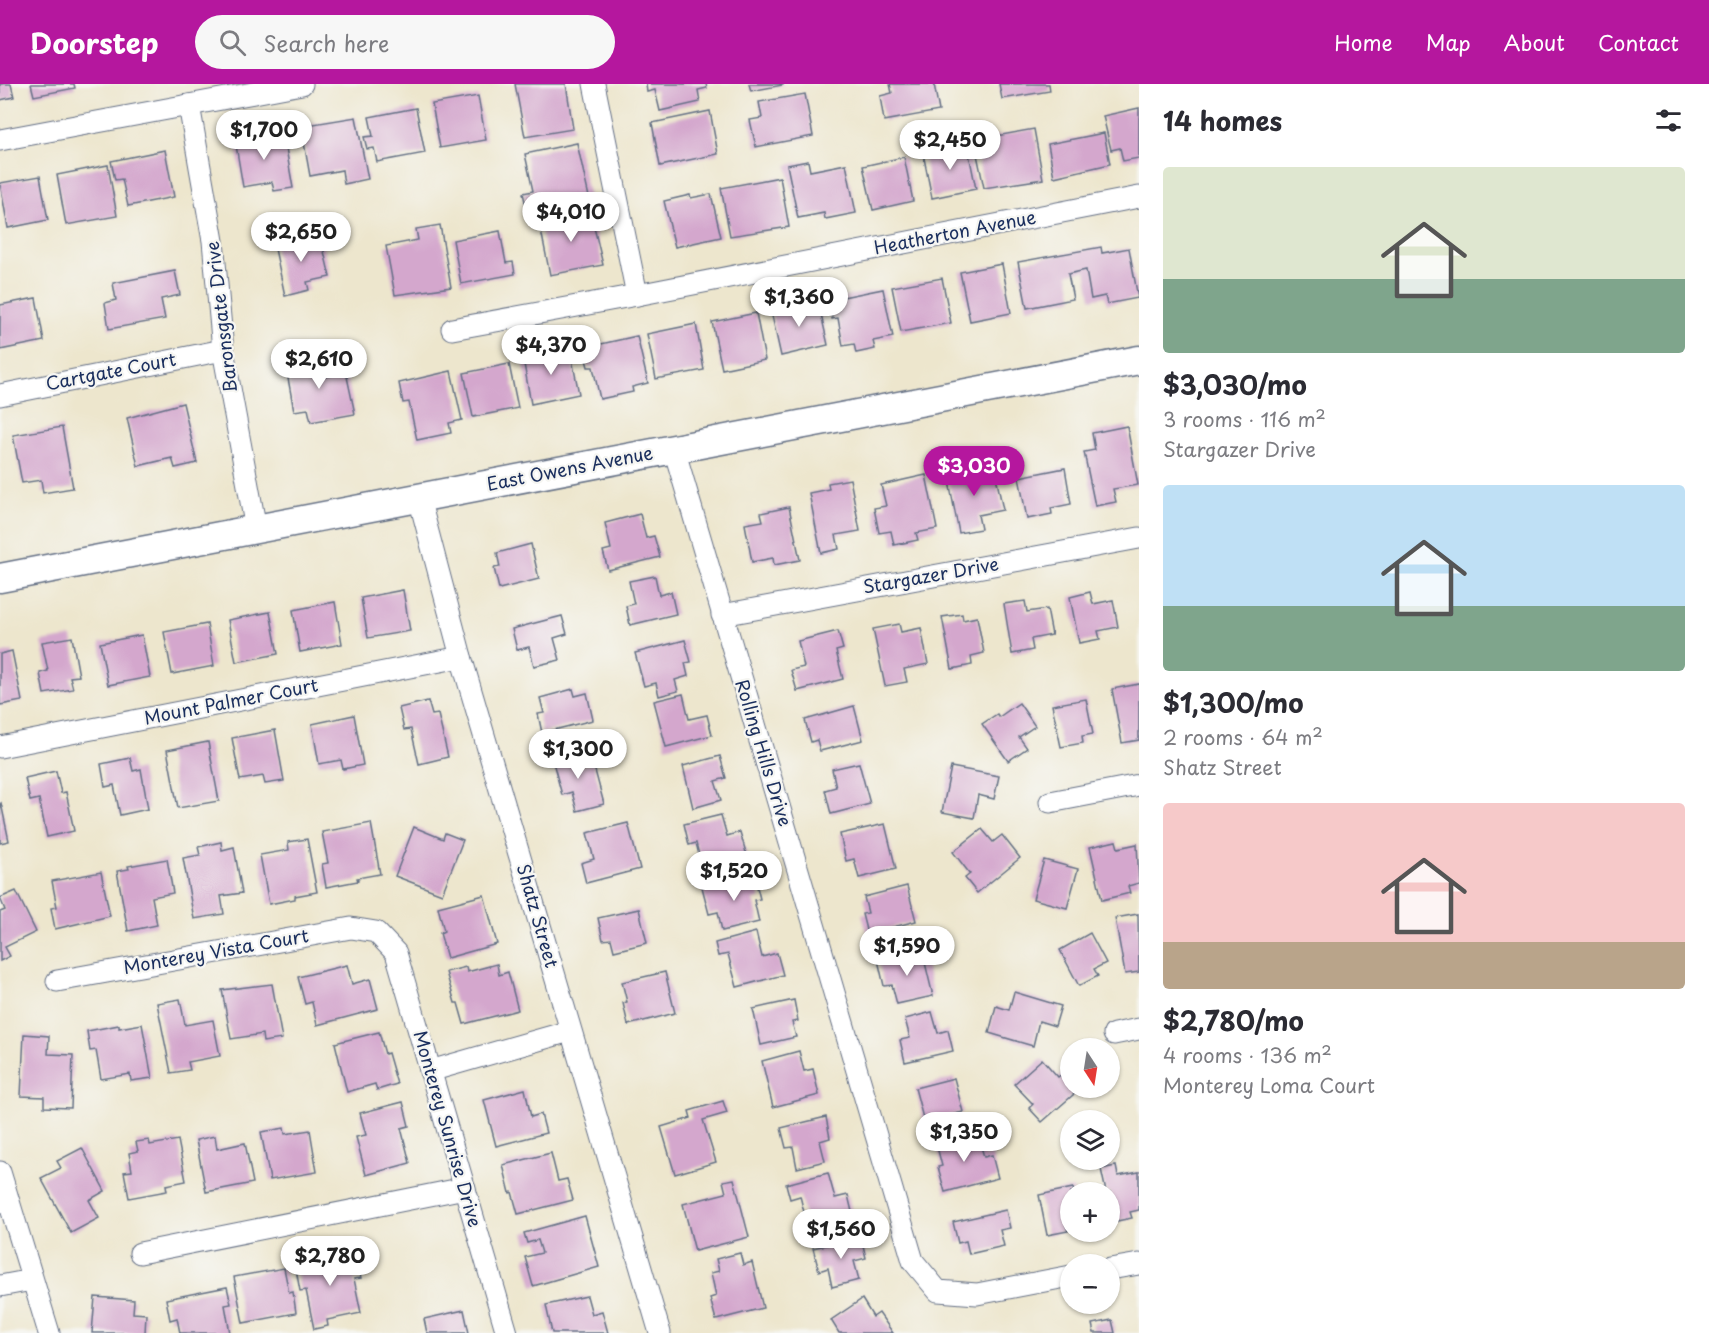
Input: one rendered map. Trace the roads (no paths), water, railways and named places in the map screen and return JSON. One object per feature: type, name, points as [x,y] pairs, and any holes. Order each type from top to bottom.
[{"type":"main road","name":"East Owens Avenue","points":[[0,578],[1139,360]]},
{"type":"street","points":[[0,140],[302,84]]},
{"type":"street","points":[[594,84],[637,295]]},
{"type":"street","name":"Baronsgate Drive","points":[[189,105],[213,241],[223,350],[256,529]]},
{"type":"street","name":"Heatherton Avenue","points":[[452,329],[1139,197]]},
{"type":"street","name":"Cartgate Court","points":[[0,395],[223,350]]},
{"type":"street","name":"Rolling Hills Drive","points":[[674,449],[914,1261],[938,1291],[976,1294],[1060,1278]]},
{"type":"street","name":"Shatz Street","points":[[419,498],[461,657],[660,1333]]},
{"type":"street","name":"Stargazer Drive","points":[[722,615],[1139,538]]},
{"type":"street","name":"Mount Palmer Court","points":[[0,747],[461,657]]},
{"type":"street","points":[[1050,802],[1139,785]]},
{"type":"street","name":"Monterey Vista Court","points":[[57,981],[351,928],[376,932]]},
{"type":"street","name":"Monterey Sunrise Drive","points":[[376,932],[396,953],[507,1333]]},
{"type":"street","points":[[1114,1034],[1139,1029]]},
{"type":"street","points":[[430,1071],[570,1030]]},
{"type":"street","points":[[0,1172],[48,1333]]},
{"type":"street","points":[[140,1253],[465,1188]]},
{"type":"street","points":[[1120,1267],[1139,1263]]},
{"type":"street","points":[[0,1286],[32,1280]]}]
